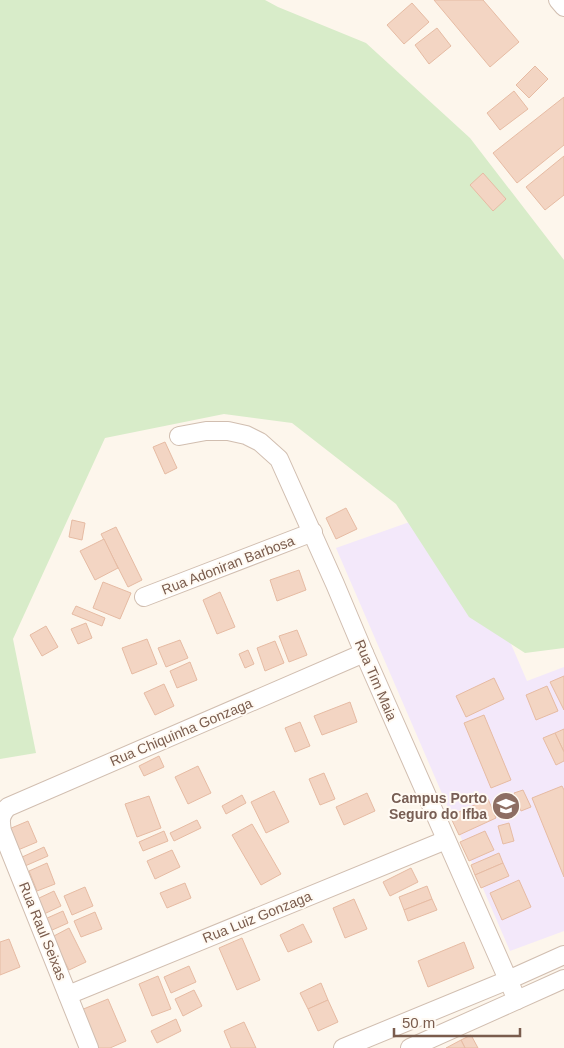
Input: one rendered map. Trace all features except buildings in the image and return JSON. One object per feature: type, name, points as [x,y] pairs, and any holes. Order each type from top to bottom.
[{"type":"street","points":[[558,0],[564,7]]},
{"type":"street","name":"Rua Tim Maia","points":[[179,436],[206,431],[228,431],[246,435],[260,442],[279,459],[313,532],[364,653],[517,1000]]},
{"type":"street","name":"Rua Adoniran Barbosa","points":[[144,597],[313,532]]},
{"type":"street","name":"Rua Chiquinha Gonzaga","points":[[1,814],[8,807],[364,653]]},
{"type":"street","name":"Rua Raul Seixas","points":[[1,814],[0,823],[2,831],[89,1048]]},
{"type":"street","name":"Rua Luiz Gonzaga","points":[[68,995],[446,840]]},
{"type":"street","points":[[343,1048],[564,955]]},
{"type":"street","points":[[410,1048],[564,979]]},
{"type":"shaded area","name":"Campus Porto Seguro do Ifba","points":[[452,507],[527,681],[564,667],[564,931],[510,951],[336,548]]},
{"type":"green space","points":[[0,0],[265,0],[366,43],[470,138],[564,260],[564,648],[525,653],[469,617],[396,504],[292,423],[224,414],[105,438],[13,639],[36,753],[0,759]]},
{"type":"place","name":"Campus Porto Seguro do Ifba","points":[[506,806]]}]
